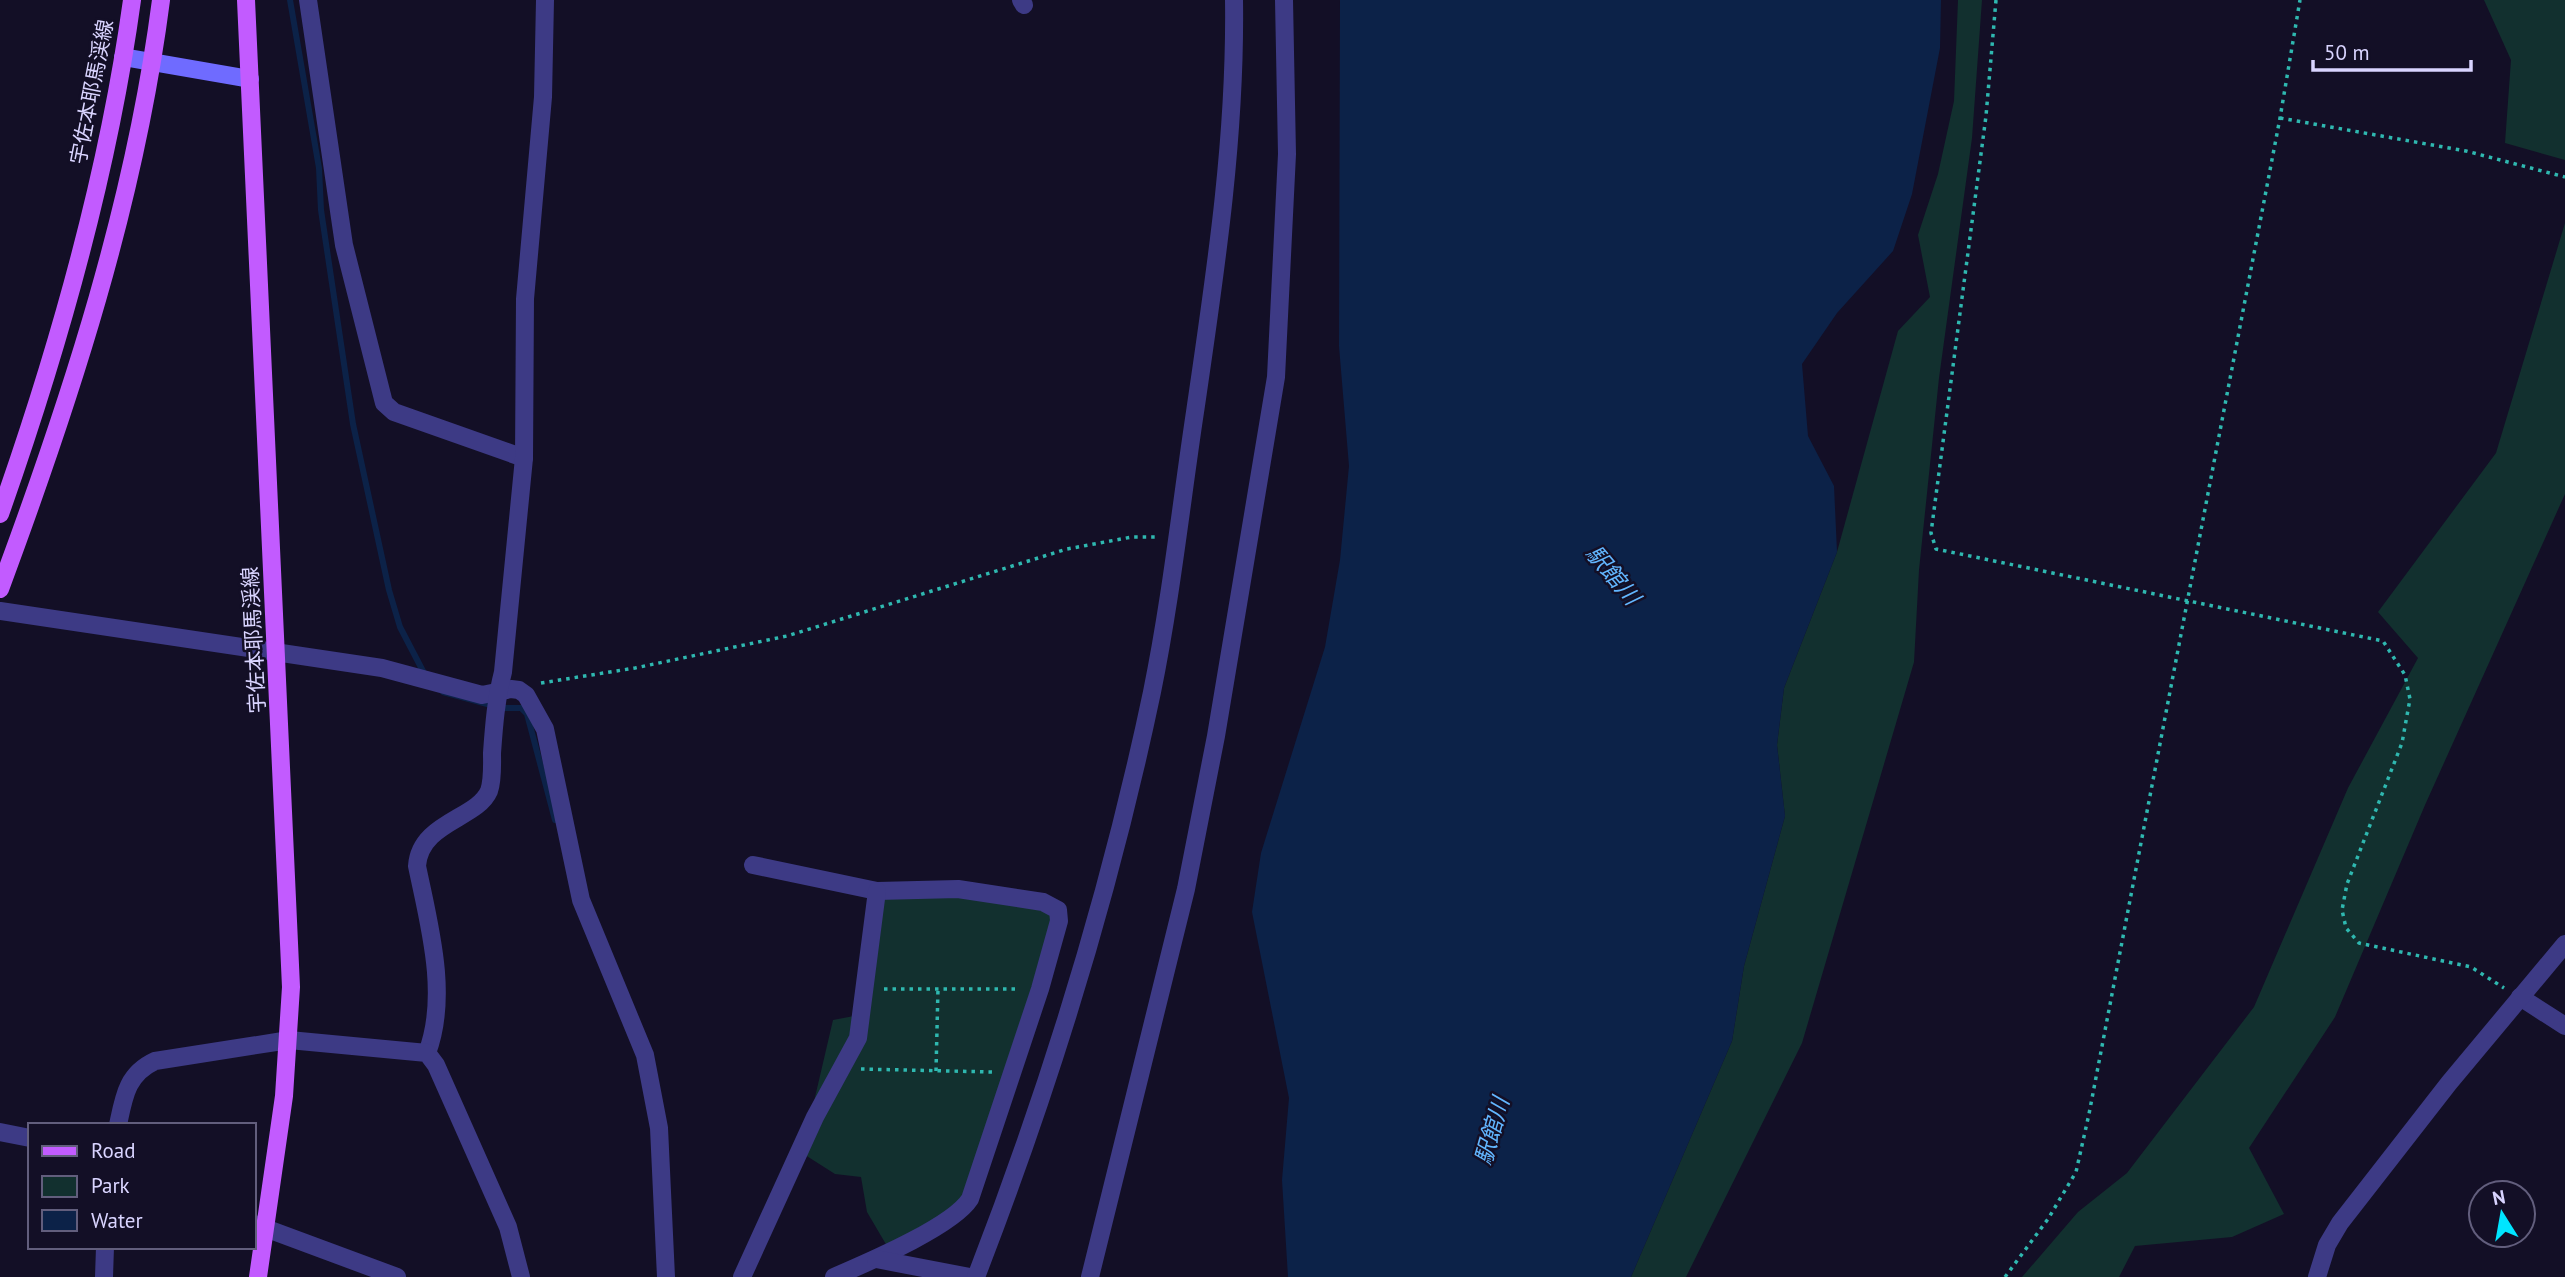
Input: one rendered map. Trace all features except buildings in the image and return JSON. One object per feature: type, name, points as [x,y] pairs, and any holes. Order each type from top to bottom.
[{"type":"main road","name":"宇佐本耶馬渓線","points":[[0,514],[27,436],[75,274],[108,141],[132,0]]},
{"type":"main road","points":[[0,589],[41,478],[106,270],[151,62],[161,0]]},
{"type":"main road","name":"宇佐本耶馬渓線","points":[[246,0],[290,948],[289,1040],[260,1226],[258,1277]]},
{"type":"street","points":[[307,0],[344,245],[384,403],[394,412],[524,458]]},
{"type":"street","points":[[427,1053],[435,1024],[435,970],[417,866],[418,853],[433,835],[485,797],[489,790],[497,694],[503,672],[524,458],[525,299],[544,97],[545,0]]},
{"type":"street","points":[[976,1277],[1043,1096],[1102,906],[1153,690],[1168,611],[1226,198],[1235,48],[1234,0]]},
{"type":"street","points":[[1090,1277],[1191,864],[1216,736],[1276,377],[1287,153],[1284,0]]},
{"type":"street","points":[[123,57],[250,79]]},
{"type":"street","points":[[0,611],[399,671],[482,695],[519,690],[533,705],[545,729],[581,900],[645,1055],[659,1128],[666,1277]]},
{"type":"street","points":[[753,865],[877,891],[958,889],[1051,904],[1058,911],[1059,921],[1040,989],[974,1192],[967,1204],[950,1217],[876,1259],[834,1277]]},
{"type":"street","points":[[742,1277],[799,1150],[858,1038],[877,891]]},
{"type":"street","points":[[2316,1277],[2327,1245],[2340,1223],[2565,944]]},
{"type":"street","points":[[2521,998],[2565,1026]]},
{"type":"street","points":[[118,1123],[129,1081],[144,1066],[173,1057],[289,1040],[427,1053],[436,1065],[508,1227],[521,1277]]},
{"type":"street","points":[[0,1132],[28,1138]]},
{"type":"street","points":[[260,1226],[397,1277]]},
{"type":"street","points":[[104,1277],[105,1249]]},
{"type":"street","points":[[876,1259],[970,1277]]},
{"type":"path","points":[[1996,0],[1986,116],[1931,534],[1936,548],[2383,641],[2404,675],[2410,699],[2402,743],[2347,884],[2342,910],[2346,928],[2359,943],[2471,967],[2521,998]]},
{"type":"path","points":[[2005,1277],[2048,1219],[2076,1172],[2280,118],[2300,0]]},
{"type":"path","points":[[2280,118],[2466,150],[2565,177]]},
{"type":"path","points":[[519,690],[528,684],[649,666],[786,636],[1079,547],[1132,537],[1177,537]]},
{"type":"path","points":[[936,1071],[938,988]]},
{"type":"path","points":[[864,989],[1040,989]]},
{"type":"path","points":[[841,1069],[1013,1073]]},
{"type":"green space","points":[[1958,0],[1982,0],[1972,138],[1939,378],[1919,570],[1914,662],[1802,1043],[1686,1277],[1631,1277],[1732,1041],[1744,966],[1785,816],[1777,745],[1784,688],[1837,552],[1898,331],[1930,297],[1918,235],[1938,174],[1954,101]]},
{"type":"green space","points":[[2484,0],[2565,0],[2565,160],[2505,143],[2511,60]]},
{"type":"green space","points":[[2565,223],[2565,494],[2425,805],[2335,1017],[2249,1148],[2284,1214],[2232,1237],[2135,1246],[2119,1277],[2022,1277],[2078,1212],[2127,1173],[2254,1007],[2348,788],[2418,658],[2378,612],[2496,453]]},
{"type":"green space","points":[[925,894],[1040,906],[1052,917],[1033,999],[959,1205],[887,1246],[867,1212],[861,1177],[835,1174],[802,1153],[833,1020],[854,1016],[882,902],[886,897]]},
{"type":"water","name":"駅館川","points":[[1340,0],[1941,0],[1940,48],[1912,194],[1893,251],[1837,313],[1802,364],[1808,436],[1834,486],[1837,552],[1784,688],[1777,745],[1785,816],[1744,966],[1732,1041],[1631,1277],[1288,1277],[1282,1180],[1289,1098],[1252,912],[1261,853],[1325,647],[1340,560],[1349,466],[1339,346]]},
{"type":"waterway","points":[[290,0],[319,168],[321,210],[353,424],[389,590],[400,627],[425,675]]},
{"type":"waterway","points":[[443,692],[502,708],[521,708],[527,714],[555,820]]}]
